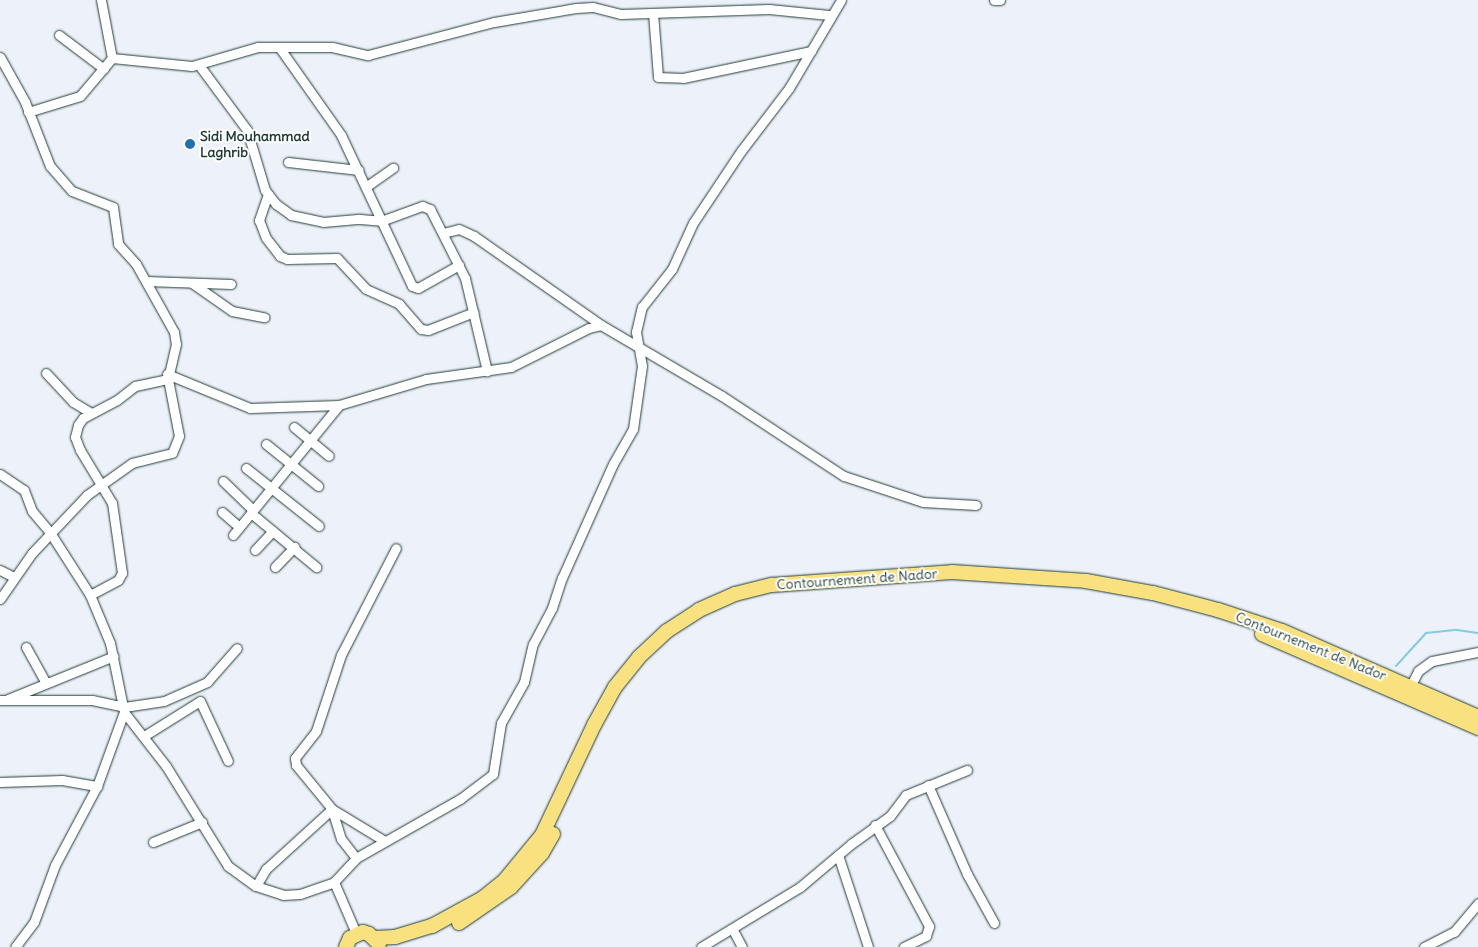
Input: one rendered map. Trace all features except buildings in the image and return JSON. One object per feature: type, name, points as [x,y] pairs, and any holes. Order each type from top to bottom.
[{"type":"highway","name":"Contournement de Nador","points":[[377,942],[432,926],[483,898],[505,880],[542,835],[594,725],[615,687],[639,657],[667,631],[699,610],[735,594],[772,585],[952,572],[1086,581],[1218,610],[1282,631],[1404,688],[1478,728]]},
{"type":"highway","name":"Contournement de Nador","points":[[396,947],[462,922],[511,887],[550,840],[612,709],[640,668],[688,626],[723,609],[756,597],[920,582],[1009,583],[1084,590],[1150,602],[1248,629],[1478,717]]},
{"type":"highway","points":[[346,947],[356,933],[370,934],[377,942]]},
{"type":"street","points":[[28,112],[74,99],[86,92],[112,58],[101,0]]},
{"type":"street","points":[[0,474],[24,490],[32,511],[52,534],[90,595],[114,656],[124,709],[202,822],[228,866],[256,886],[278,894],[294,895],[336,884],[356,858],[383,840],[460,799],[493,774],[501,723],[524,682],[533,644],[552,608],[565,569],[613,464],[634,430],[642,366],[636,332],[645,299],[672,269],[693,223],[812,51],[829,15],[840,0]]},
{"type":"street","points":[[994,0],[1000,0]]},
{"type":"street","points":[[112,58],[199,66],[258,47],[332,47],[368,55],[494,22],[577,4],[621,14],[769,9],[829,15]]},
{"type":"street","points":[[653,12],[658,77],[683,78],[812,51]]},
{"type":"street","points":[[59,35],[104,68]]},
{"type":"street","points":[[279,47],[341,135],[367,186],[381,221],[414,289],[459,265]]},
{"type":"street","points":[[0,57],[28,112],[44,156],[57,176],[79,195],[113,207],[118,244],[136,264],[176,338],[168,376],[179,432],[175,450],[132,463],[100,484],[68,512],[52,534],[14,577],[0,600]]},
{"type":"street","points":[[199,66],[247,130],[258,172],[268,194],[291,215],[323,222],[360,219],[381,221],[425,206],[430,209],[459,265],[474,312],[487,371]]},
{"type":"street","points":[[288,162],[359,170]]},
{"type":"street","points":[[367,186],[393,168]]},
{"type":"street","points":[[268,194],[259,220],[266,238],[280,256],[287,259],[337,258],[366,289],[399,304],[421,330],[428,330],[474,312]]},
{"type":"street","points":[[443,233],[459,229],[474,236],[602,326],[751,414],[844,476],[923,502],[976,504]]},
{"type":"street","points":[[146,281],[231,284]]},
{"type":"street","points":[[192,282],[232,311],[264,317]]},
{"type":"street","points":[[90,595],[118,580],[122,573],[112,506],[75,437],[78,425],[91,414],[117,400],[135,386],[168,376],[250,408],[339,405],[426,379],[512,366],[589,328],[602,326]]},
{"type":"street","points":[[46,373],[73,402],[91,414]]},
{"type":"street","points":[[222,512],[236,531],[339,405]]},
{"type":"street","points":[[294,427],[329,456]]},
{"type":"street","points":[[266,444],[318,486]]},
{"type":"street","points":[[246,468],[319,526]]},
{"type":"street","points":[[223,481],[273,531],[316,567]]},
{"type":"street","points":[[255,550],[273,531]]},
{"type":"street","points":[[275,566],[294,547]]},
{"type":"street","points":[[383,840],[332,809],[296,765],[295,758],[316,731],[341,655],[396,548]]},
{"type":"street","points":[[0,570],[14,577]]},
{"type":"street","points":[[26,647],[45,682]]},
{"type":"street","points":[[3,700],[92,700],[124,709],[164,701],[198,689],[213,677],[237,648]]},
{"type":"street","points":[[1404,688],[1418,671],[1432,661],[1478,652]]},
{"type":"street","points":[[3,700],[114,656]]},
{"type":"street","points":[[144,736],[200,701],[228,761]]},
{"type":"street","points":[[15,947],[34,922],[55,865],[97,786],[124,709]]},
{"type":"street","points":[[701,947],[733,930],[800,887],[875,825],[894,812],[906,795],[967,770]]},
{"type":"street","points":[[0,782],[62,780],[97,786]]},
{"type":"street","points":[[928,785],[967,874],[994,923]]},
{"type":"street","points":[[332,809],[342,839],[356,858]]},
{"type":"street","points":[[256,886],[266,869],[332,809]]},
{"type":"street","points":[[153,842],[202,822]]},
{"type":"street","points":[[875,825],[929,926],[926,936],[903,947]]},
{"type":"street","points":[[838,855],[868,947]]},
{"type":"street","points":[[336,884],[356,933]]},
{"type":"street","points":[[1424,947],[1454,932],[1478,903]]},
{"type":"street","points":[[733,930],[742,947]]},
{"type":"waterway","points":[[1396,666],[1426,633],[1457,630],[1478,633]]},
{"type":"place","name":"Sidi Mouhammad Laghrib","points":[[190,144]]}]
